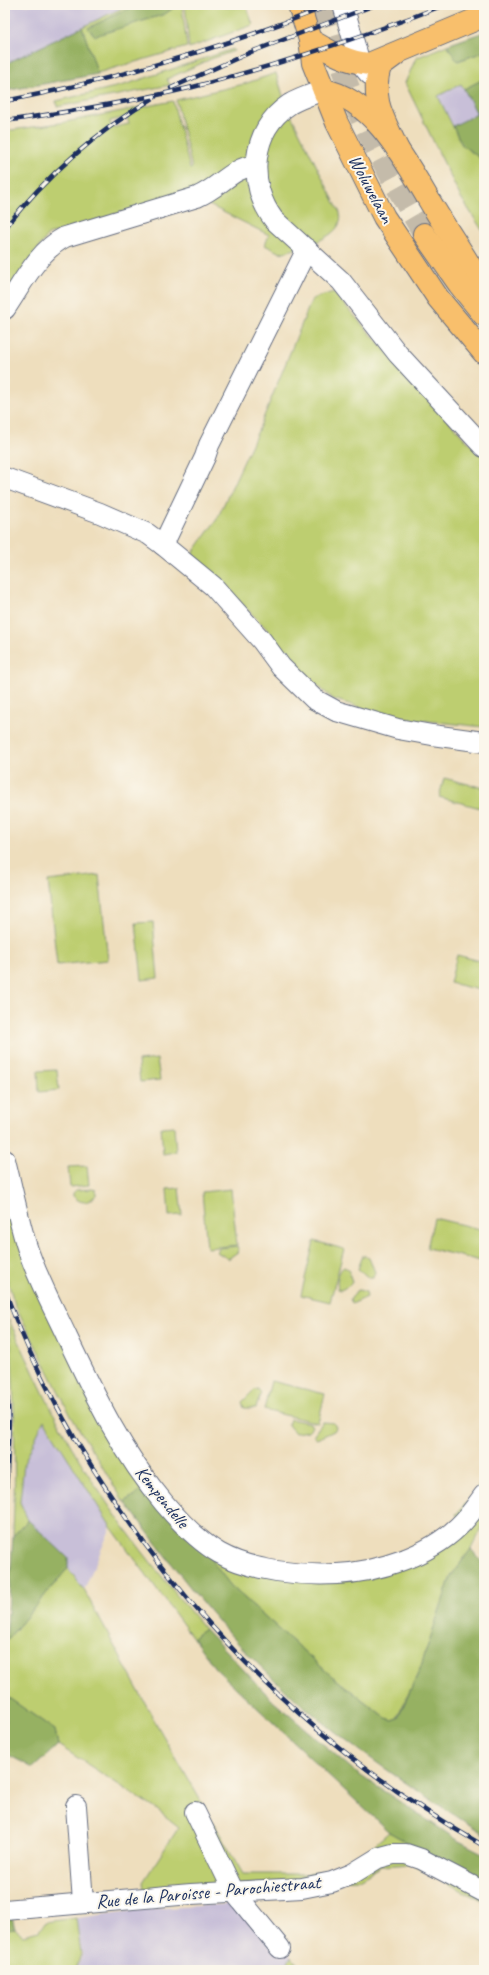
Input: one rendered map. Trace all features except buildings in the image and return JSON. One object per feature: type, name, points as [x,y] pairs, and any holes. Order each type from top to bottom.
[{"type":"main road","points":[[306,18],[340,57],[369,64],[484,16]]},
{"type":"main road","name":"Woluwelaan","points":[[306,18],[313,63],[337,124],[384,217],[438,298],[484,353]]},
{"type":"main road","points":[[398,53],[380,66],[376,82],[376,97],[379,107],[398,150],[472,269],[484,284]]},
{"type":"main road","points":[[324,90],[361,107],[398,150]]},
{"type":"main road","points":[[424,234],[459,284],[484,315]]},
{"type":"street","points":[[343,5],[360,63],[376,82]]},
{"type":"street","points":[[324,90],[290,105],[275,119],[261,142],[256,165],[257,185],[266,210],[274,220],[341,281],[398,354],[484,447]]},
{"type":"street","points":[[5,309],[44,253],[57,241],[65,237],[197,197],[215,188],[239,168],[256,165]]},
{"type":"street","points":[[163,545],[205,457],[209,445],[307,249]]},
{"type":"street","points":[[5,478],[132,526],[163,545],[213,586],[262,641],[281,667],[314,699],[336,711],[398,729],[484,742]]},
{"type":"street","name":"Kempendelle","points":[[5,1160],[27,1245],[40,1281],[110,1426],[143,1478],[181,1524],[200,1541],[220,1554],[235,1560],[279,1571],[312,1575],[362,1571],[397,1562],[430,1546],[458,1528],[484,1495]]},
{"type":"street","name":"Rue de la Paroisse - Parochiestraat","points":[[76,1806],[83,1902]]},
{"type":"street","points":[[195,1812],[234,1892],[280,1948]]},
{"type":"street","name":"Rue de la Paroisse - Parochiestraat","points":[[5,1910],[83,1902],[302,1888],[332,1882],[352,1874],[378,1858],[392,1854],[406,1854],[421,1859],[484,1892]]},
{"type":"shaded area","points":[[5,5],[124,5],[124,7],[5,64]]},
{"type":"shaded area","points":[[461,84],[477,114],[453,126],[438,96]]},
{"type":"shaded area","points":[[44,1420],[111,1527],[84,1590],[68,1568],[68,1558],[28,1520],[20,1502],[24,1463]]},
{"type":"shaded area","points":[[247,1903],[291,1957],[283,1970],[77,1970],[82,1954],[76,1918],[147,1909]]},
{"type":"green space","points":[[124,5],[136,5],[88,28],[143,21],[165,14],[177,5],[182,5],[187,47],[97,73],[82,27],[124,7]]},
{"type":"green space","points":[[136,5],[177,5],[165,14],[95,36],[88,28]]},
{"type":"green space","points":[[185,5],[221,5],[225,7],[237,7],[239,5],[246,5],[253,25],[189,48]]},
{"type":"green space","points":[[82,27],[98,74],[5,91],[5,64]]},
{"type":"green space","points":[[484,32],[484,52],[457,61],[447,45]]},
{"type":"green space","points":[[447,45],[458,61],[484,52],[484,79],[464,89],[461,84],[438,96],[462,145],[484,161],[484,233],[460,196],[405,83],[416,58]]},
{"type":"green space","points":[[233,49],[234,51],[211,59],[167,79],[170,85],[57,107],[56,101],[124,85]]},
{"type":"green space","points":[[276,73],[286,105],[340,213],[340,222],[336,229],[319,241],[280,253],[265,245],[269,235],[203,202],[155,202],[48,235],[5,294],[5,131],[60,123],[173,101],[190,169],[192,168],[176,100],[244,84]],"holes":[[[127,117],[129,124],[111,128],[110,121]]]},
{"type":"green space","points":[[484,79],[484,161],[462,145],[453,126],[477,114],[464,89]]},
{"type":"green space","points":[[333,292],[464,438],[484,456],[484,727],[391,717],[333,699],[297,668],[266,628],[192,554],[217,519],[258,431],[312,299]]},
{"type":"green space","points":[[444,778],[484,788],[484,809],[439,797]]},
{"type":"green space","points":[[99,875],[108,960],[57,965],[48,881]]},
{"type":"green space","points":[[153,922],[158,978],[142,980],[136,923]]},
{"type":"green space","points":[[457,955],[484,962],[484,991],[450,983]]},
{"type":"green space","points":[[157,1059],[160,1080],[140,1082],[138,1061]]},
{"type":"green space","points":[[57,1070],[59,1090],[39,1092],[38,1071]]},
{"type":"green space","points":[[174,1126],[176,1152],[163,1154],[161,1127]]},
{"type":"green space","points":[[87,1166],[89,1185],[70,1187],[68,1167]]},
{"type":"green space","points":[[5,1167],[24,1245],[144,1488],[124,1502],[71,1416],[15,1305],[5,1272]]},
{"type":"green space","points":[[179,1188],[182,1215],[169,1216],[167,1189]]},
{"type":"green space","points":[[231,1189],[237,1245],[207,1248],[202,1192]]},
{"type":"green space","points":[[76,1190],[96,1190],[96,1195],[88,1201],[79,1201],[73,1196],[73,1193]]},
{"type":"green space","points":[[434,1218],[484,1230],[484,1249],[481,1261],[427,1248]]},
{"type":"green space","points":[[314,1241],[344,1249],[330,1302],[301,1295]]},
{"type":"green space","points":[[237,1246],[239,1251],[228,1259],[217,1252],[219,1248]]},
{"type":"green space","points":[[363,1255],[369,1258],[375,1272],[373,1278],[369,1278],[358,1269]]},
{"type":"green space","points":[[344,1267],[348,1269],[352,1282],[350,1285],[341,1290],[338,1289],[337,1280],[340,1271]]},
{"type":"green space","points":[[359,1290],[366,1292],[367,1297],[352,1304],[350,1300],[356,1291]]},
{"type":"green space","points":[[9,1320],[53,1412],[83,1466],[141,1550],[205,1629],[193,1638],[111,1527],[44,1420],[24,1463],[20,1502],[28,1520],[13,1536],[13,1374]]},
{"type":"green space","points":[[271,1381],[325,1394],[318,1423],[264,1410]]},
{"type":"green space","points":[[258,1389],[261,1393],[256,1408],[244,1408],[242,1402],[254,1390]]},
{"type":"green space","points":[[290,1419],[310,1423],[312,1427],[308,1431],[295,1433],[288,1425]]},
{"type":"green space","points":[[323,1422],[334,1423],[336,1428],[334,1431],[317,1439],[314,1437],[314,1434]]},
{"type":"green space","points":[[484,1477],[484,1523],[471,1549],[451,1576],[420,1669],[397,1718],[393,1720],[386,1718],[328,1673],[231,1586],[211,1561],[214,1555],[329,1582],[462,1527],[456,1514],[470,1499]]},
{"type":"green space","points":[[144,1488],[214,1555],[212,1561],[231,1586],[328,1673],[386,1718],[393,1720],[398,1718],[420,1669],[451,1576],[471,1549],[484,1565],[484,1834],[424,1795],[338,1734],[283,1688],[257,1663],[222,1625],[172,1565],[125,1502]]},
{"type":"green space","points":[[28,1520],[68,1558],[68,1568],[6,1641],[13,1536]]},
{"type":"green space","points":[[68,1568],[84,1590],[157,1725],[243,1874],[310,1874],[352,1864],[389,1832],[484,1885],[484,1902],[411,1864],[381,1866],[359,1879],[144,1889],[143,1882],[179,1827],[156,1809],[58,1745],[55,1730],[7,1697],[5,1709],[6,1641]]},
{"type":"green space","points":[[205,1629],[274,1702],[358,1774],[459,1841],[484,1854],[484,1885],[389,1832],[215,1668],[193,1638]]},
{"type":"green space","points":[[6,1696],[55,1730],[58,1745],[33,1768],[5,1753]]},
{"type":"green space","points":[[12,1917],[15,1929],[5,1930],[5,1918]]},
{"type":"green space","points":[[76,1918],[81,1954],[76,1970],[5,1970],[5,1930],[15,1929],[23,1935],[39,1931],[45,1922]]},
{"type":"green space","points":[[291,1957],[303,1970],[283,1970]]},
{"type":"tunnel","points":[[322,5],[345,76],[361,118],[391,177],[424,234]]},
{"type":"railway","points":[[5,101],[89,83],[130,72],[251,35],[331,5]]},
{"type":"railway","points":[[171,88],[251,52],[375,5]]},
{"type":"railway","points":[[5,121],[99,106],[193,87],[320,50],[444,5]]},
{"type":"railway","points":[[5,228],[38,190],[74,156],[113,124],[155,97]]},
{"type":"railway","points":[[5,1291],[44,1382],[76,1441],[131,1525],[167,1573],[206,1620],[290,1705],[335,1744],[383,1781],[432,1815],[484,1846]]},
{"type":"railway","points":[[5,1357],[9,1420],[5,1526]]}]
